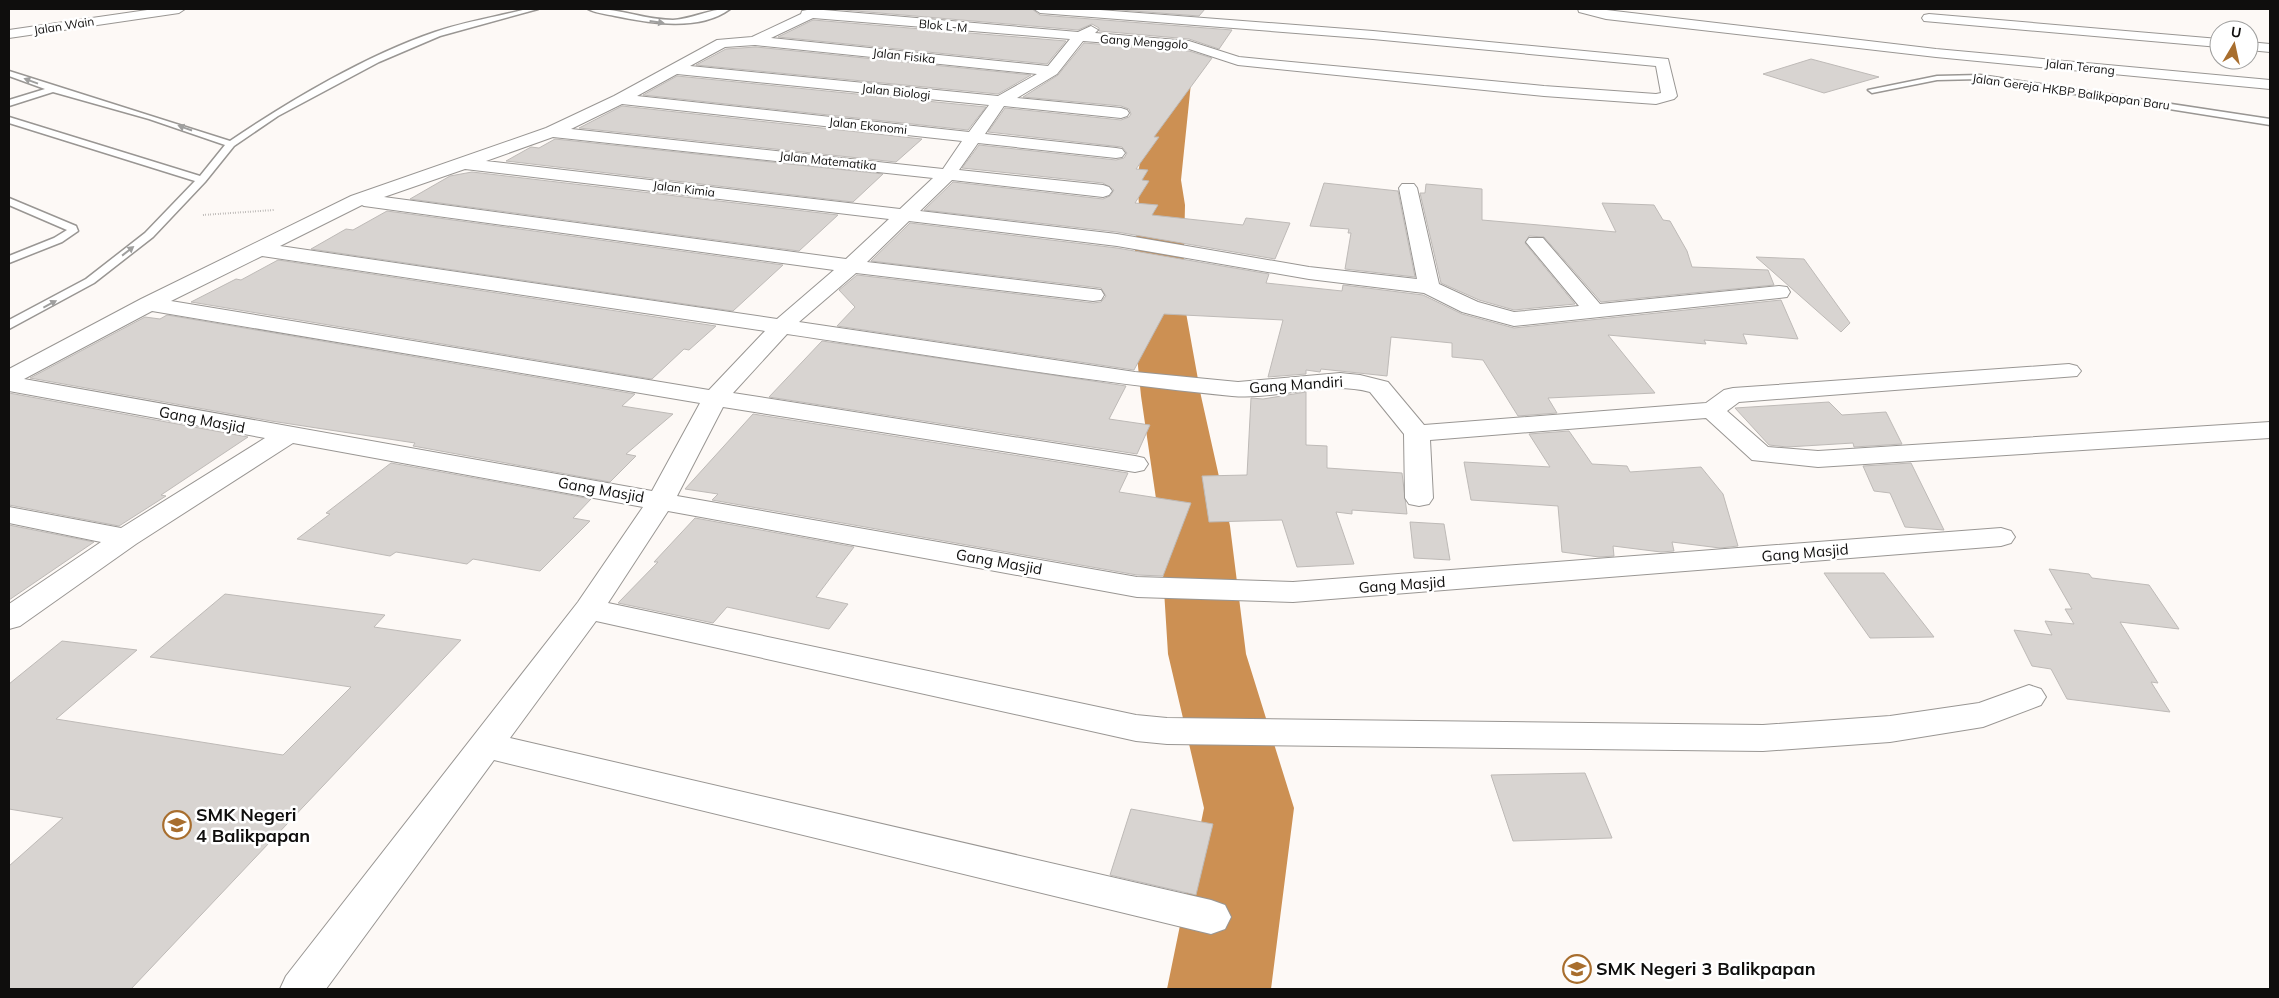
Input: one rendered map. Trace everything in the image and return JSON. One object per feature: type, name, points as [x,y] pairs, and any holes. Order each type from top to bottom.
[{"type":"street","points":[[84,9],[151,13]]},
{"type":"street","name":"Jalan Wain","points":[[9,34],[179,9]]},
{"type":"street","points":[[9,378],[149,304],[358,200],[552,132],[620,99],[722,43],[755,41],[808,14],[822,9]]},
{"type":"street","points":[[1040,9],[1121,12]]},
{"type":"street","name":"Jalan Terang","points":[[1584,9],[1606,15],[1936,53],[2270,85]]},
{"type":"street","points":[[301,989],[589,609],[661,500],[715,398],[782,326],[851,266],[948,174],[972,137],[998,103],[1052,71],[1078,38],[1121,12]]},
{"type":"street","name":"Gang Menggolo","points":[[1078,38],[1189,45],[1205,48],[1222,57],[1238,61],[1544,91],[1656,99],[1669,96],[1663,62],[1121,12]]},
{"type":"street","name":"Blok L-M","points":[[808,14],[1078,38]]},
{"type":"street","points":[[1936,53],[1927,23],[2152,36],[2209,42]]},
{"type":"street","points":[[2131,23],[2152,36]]},
{"type":"street","name":"Jalan Fisika","points":[[755,41],[1052,71]]},
{"type":"street","name":"Jalan Biologi","points":[[672,69],[1121,114]]},
{"type":"street","name":"Jalan Ekonomi","points":[[620,99],[1116,153]]},
{"type":"street","name":"Jalan Matematika","points":[[552,132],[1103,191]]},
{"type":"street","name":"Jalan Kimia","points":[[465,164],[1116,240],[1308,273],[1429,287],[1470,307],[1514,319],[1779,292]]},
{"type":"street","points":[[1408,188],[1429,287]]},
{"type":"street","points":[[358,200],[851,266],[1094,295]]},
{"type":"street","points":[[1536,242],[1594,310]]},
{"type":"street","name":"Gang Mandiri","points":[[258,249],[1135,378],[1238,390],[1340,380],[1360,382],[1380,387],[1417,433]]},
{"type":"street","points":[[149,304],[715,398],[1135,464]]},
{"type":"street","points":[[1419,498],[1417,433],[1712,410],[1733,395],[2069,371]]},
{"type":"street","name":"Gang Masjid","points":[[9,384],[286,436],[661,500],[1137,587],[1293,592],[2001,537]]},
{"type":"street","points":[[1712,410],[1760,454],[1818,459],[2270,430]]},
{"type":"street","points":[[9,618],[126,538],[286,436]]},
{"type":"street","points":[[9,515],[126,538]]},
{"type":"street","points":[[589,609],[1136,728],[1167,731],[1763,738],[1890,729],[1965,718],[1983,715],[2029,697]]},
{"type":"street","points":[[486,745],[1211,917]]},
{"type":"lane","points":[[9,325],[90,281],[149,235],[202,180],[231,144],[275,114],[376,60],[437,34],[534,9]]},
{"type":"lane","points":[[592,9],[613,11],[666,24],[692,21],[726,9]]},
{"type":"lane","points":[[9,73],[53,89],[152,117],[231,144]]},
{"type":"lane","name":"Jalan Gereja HKBP Balikpapan Baru","points":[[1872,90],[1937,78],[1980,77],[2270,122]]},
{"type":"lane","points":[[9,103],[53,89]]},
{"type":"lane","points":[[9,120],[202,180]]},
{"type":"lane","points":[[9,201],[64,224],[72,228],[73,231],[58,240],[9,260]]},
{"type":"path","points":[[164,218],[280,210]]},
{"type":"building","points":[[833,9],[1032,9],[1040,15],[1232,30],[1219,49],[1189,39],[1099,31],[1099,28],[1092,24],[1078,30]]},
{"type":"building","points":[[1108,9],[1205,9],[1199,16]]},
{"type":"building","points":[[813,20],[1066,41],[1047,64],[778,37]]},
{"type":"building","points":[[1084,43],[1189,51],[1212,58],[1154,137],[1159,137],[1136,169],[1148,170],[1142,180],[1149,181],[1135,203],[1158,205],[1152,215],[1243,225],[1246,218],[1290,223],[1275,259],[1117,232],[924,210],[953,182],[1103,199],[1110,196],[1114,190],[1103,183],[962,168],[979,145],[1116,160],[1124,158],[1127,153],[1122,147],[988,132],[1005,108],[1121,120],[1129,117],[1131,114],[1129,109],[1121,106],[1023,97],[1058,75]]},
{"type":"building","points":[[756,47],[1031,75],[998,94],[696,65],[726,49]]},
{"type":"building","points":[[1811,59],[1879,77],[1824,93],[1763,74]]},
{"type":"building","points":[[677,76],[986,107],[968,130],[643,95]]},
{"type":"building","points":[[622,106],[922,139],[896,162],[579,128]]},
{"type":"building","points":[[555,139],[883,174],[853,202],[506,161],[531,147],[539,148]]},
{"type":"building","points":[[472,172],[838,215],[799,251],[410,199],[450,176]]},
{"type":"building","points":[[1324,183],[1398,191],[1415,277],[1345,269],[1351,233],[1348,233],[1349,229],[1310,226]]},
{"type":"building","points":[[1426,184],[1482,189],[1482,220],[1616,232],[1602,203],[1654,205],[1663,220],[1670,221],[1687,251],[1692,267],[1768,270],[1774,285],[1601,302],[1544,237],[1529,236],[1525,243],[1575,304],[1514,310],[1479,300],[1441,283],[1420,193],[1425,193]]},
{"type":"building","points":[[387,211],[783,265],[733,311],[311,249],[346,229],[353,230]]},
{"type":"building","points":[[910,223],[1117,248],[1269,274],[1266,283],[1342,291],[1343,285],[1423,295],[1462,314],[1514,328],[1781,300],[1798,339],[1743,334],[1747,344],[1704,340],[1706,344],[1608,335],[1655,393],[1548,398],[1557,413],[1518,416],[1483,360],[1452,357],[1452,343],[1391,337],[1387,376],[1321,369],[1320,372],[1306,370],[1306,374],[1268,377],[1283,320],[1164,314],[1134,370],[837,326],[855,307],[839,290],[857,275],[1093,303],[1101,302],[1106,296],[1101,288],[871,261]]},
{"type":"building","points":[[1756,257],[1804,259],[1850,323],[1841,332]]},
{"type":"building","points":[[278,260],[716,326],[689,350],[684,349],[652,379],[191,302],[236,279],[241,280]]},
{"type":"building","points":[[167,315],[635,394],[622,406],[673,414],[626,454],[636,456],[610,482],[413,446],[415,443],[271,421],[30,378],[145,317],[160,319]]},
{"type":"building","points":[[822,341],[1126,386],[1109,419],[1150,425],[1137,454],[769,397]]},
{"type":"building","points":[[1306,392],[1306,445],[1327,446],[1327,468],[1402,473],[1407,514],[1352,510],[1352,514],[1336,512],[1354,564],[1297,567],[1282,520],[1209,522],[1202,476],[1247,475],[1251,398],[1263,399]]},
{"type":"building","points":[[9,393],[248,437],[161,495],[166,496],[119,526],[9,505]]},
{"type":"building","points":[[1829,402],[1842,415],[1886,412],[1902,444],[1854,447],[1853,443],[1787,447],[1769,445],[1735,408]]},
{"type":"building","points":[[753,414],[1128,473],[1119,492],[1191,503],[1163,576],[1137,575],[712,500],[718,494],[685,489]]},
{"type":"building","points":[[1569,431],[1592,464],[1627,466],[1630,472],[1701,467],[1723,494],[1738,546],[1720,548],[1672,542],[1674,551],[1661,552],[1613,546],[1614,556],[1599,557],[1562,552],[1558,506],[1471,500],[1464,462],[1550,467],[1529,434]]},
{"type":"building","points":[[391,463],[591,499],[573,518],[590,521],[540,571],[473,559],[467,564],[396,552],[390,556],[297,539],[330,514],[326,513]]},
{"type":"building","points":[[1911,463],[1944,530],[1905,527],[1890,493],[1874,491],[1863,466]]},
{"type":"building","points":[[695,518],[854,547],[816,597],[848,604],[829,629],[727,607],[713,623],[618,603],[658,562],[654,562]]},
{"type":"building","points":[[1410,522],[1444,524],[1450,560],[1414,558]]},
{"type":"building","points":[[9,525],[94,542],[9,600]]},
{"type":"building","points":[[2049,569],[2089,574],[2092,578],[2149,585],[2179,629],[2120,622],[2158,683],[2151,682],[2170,712],[2067,699],[2051,669],[2032,666],[2014,630],[2052,635],[2045,621],[2074,624],[2065,609],[2072,609]]},
{"type":"building","points":[[1824,573],[1884,573],[1934,637],[1870,638]]},
{"type":"building","points":[[225,594],[385,615],[374,627],[461,640],[131,989],[9,989],[9,866],[63,818],[9,809],[9,684],[62,641],[137,650],[56,719],[283,755],[351,687],[150,657]]},
{"type":"building","points":[[1585,773],[1612,838],[1513,841],[1491,775]]},
{"type":"building","points":[[1131,809],[1213,824],[1196,895],[1110,875]]},
{"type":"waterway","points":[[1172,83],[1159,180],[1162,205],[1157,296],[1171,396],[1195,526],[1207,654],[1249,808],[1219,989]]},
{"type":"place","name":"SMK Negeri 4 Balikpapan","points":[[177,825]]},
{"type":"place","name":"SMK Negeri 3 Balikpapan","points":[[1577,969]]}]
